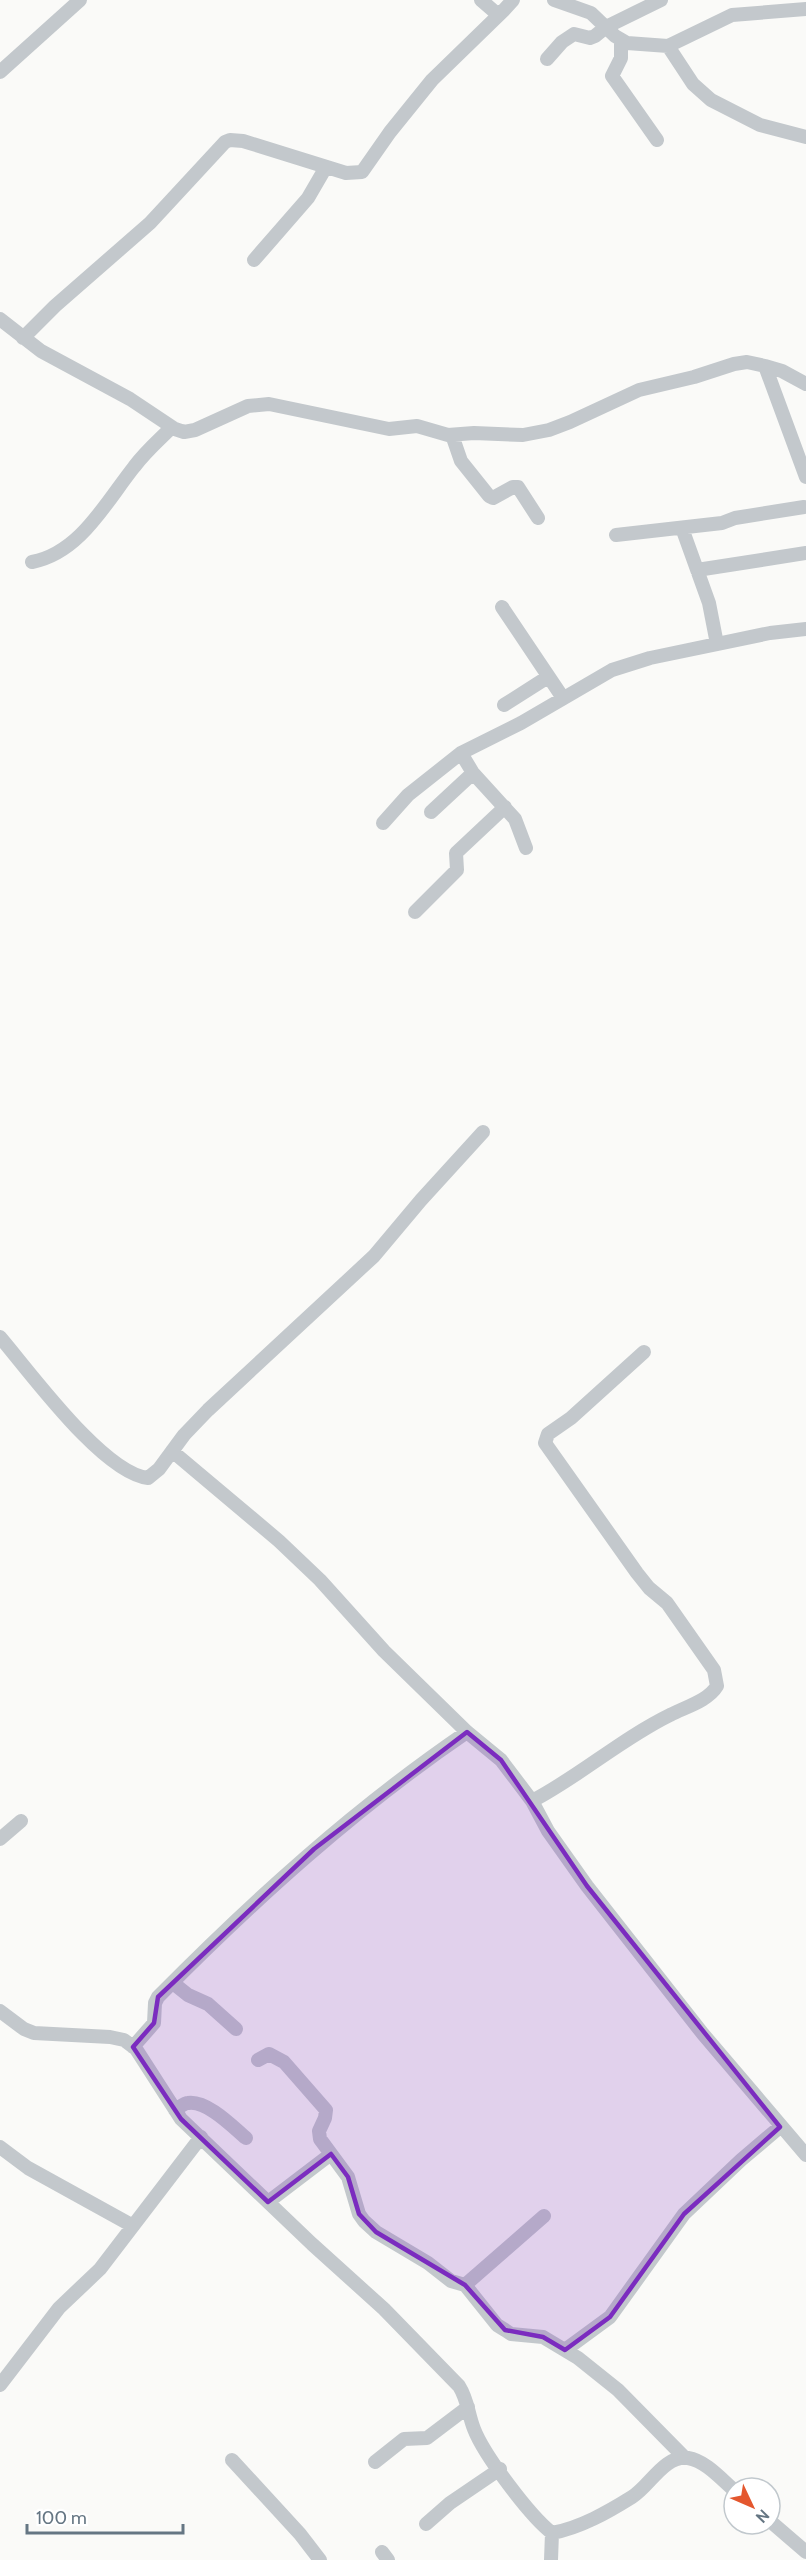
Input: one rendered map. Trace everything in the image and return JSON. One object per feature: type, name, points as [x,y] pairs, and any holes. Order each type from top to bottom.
[{"type":"street","points":[[0,72],[80,0]]},
{"type":"street","points":[[481,0],[492,11],[496,13],[503,11]]},
{"type":"street","points":[[23,338],[55,306],[150,223],[225,142],[243,141],[346,173],[362,172],[432,80],[513,0]]},
{"type":"street","points":[[554,0],[591,13],[621,41],[640,46],[662,44],[668,46],[693,84],[711,100],[767,128],[806,137]]},
{"type":"street","points":[[547,59],[562,42],[574,34],[591,38],[606,27],[661,0]]},
{"type":"street","points":[[668,46],[745,7],[796,6]]},
{"type":"street","points":[[621,41],[621,58],[612,76],[615,84],[657,140]]},
{"type":"street","points":[[254,260],[308,198],[326,167]]},
{"type":"street","points":[[0,319],[23,338],[61,363],[130,399],[172,427],[184,432],[195,430],[248,406],[269,404],[389,429],[417,426],[452,435],[523,435],[570,422],[609,403],[657,384],[694,377],[734,363],[747,362],[765,366],[782,371],[806,384]]},
{"type":"street","points":[[765,366],[806,477]]},
{"type":"street","points":[[32,562],[57,555],[89,525],[106,508],[141,458],[172,427]]},
{"type":"street","points":[[452,435],[461,461],[489,496],[493,498],[513,487],[518,487],[538,518]]},
{"type":"street","points":[[616,535],[722,523],[735,518],[804,507]]},
{"type":"street","points":[[682,528],[708,603],[717,644]]},
{"type":"street","points":[[697,570],[806,554]]},
{"type":"street","points":[[502,607],[563,698]]},
{"type":"street","points":[[383,823],[408,795],[461,753],[521,723],[625,665],[717,644],[806,629]]},
{"type":"street","points":[[504,705],[548,677]]},
{"type":"street","points":[[461,753],[473,773],[518,823],[526,848]]},
{"type":"street","points":[[430,812],[473,773]]},
{"type":"street","points":[[416,912],[457,870],[456,853],[505,807]]},
{"type":"street","points":[[0,1337],[69,1421],[129,1471],[148,1478],[159,1469],[208,1410],[374,1256],[483,1132]]},
{"type":"street","points":[[532,1801],[559,1787],[662,1719],[706,1697],[717,1686],[714,1670],[671,1608],[664,1599],[649,1588],[637,1573],[545,1443],[548,1434],[571,1418],[644,1352]]},
{"type":"street","points":[[172,1451],[279,1541],[320,1580],[384,1651],[467,1732],[501,1760],[532,1801],[548,1831],[587,1886],[780,2127],[806,2156]]},
{"type":"street","points":[[133,2047],[154,2023],[155,2003],[173,1983],[314,1849],[380,1796],[467,1732]]},
{"type":"street","points":[[1,1835],[21,1821]]},
{"type":"street","points":[[173,1983],[188,1995],[208,2004],[236,2029]]},
{"type":"street","points":[[0,2011],[24,2029],[34,2033],[110,2037],[124,2040],[133,2047],[181,2119],[384,2309],[459,2385],[466,2397],[473,2428],[482,2444],[538,2522],[552,2533],[571,2530],[635,2495],[666,2466],[685,2458]]},
{"type":"street","points":[[258,2060],[269,2054],[284,2062],[320,2103],[326,2114],[319,2131],[321,2139],[348,2177],[359,2214],[364,2221],[382,2236],[428,2263],[451,2281],[465,2285],[497,2325],[511,2334],[543,2337],[564,2350],[618,2390],[685,2458],[708,2467],[722,2479]]},
{"type":"street","points":[[175,2110],[189,2102],[200,2104],[217,2113],[246,2138]]},
{"type":"street","points":[[564,2350],[610,2317],[684,2214],[780,2127]]},
{"type":"street","points":[[0,2385],[59,2308],[100,2269],[201,2137]]},
{"type":"street","points":[[0,2147],[28,2168],[133,2226]]},
{"type":"street","points":[[268,2202],[332,2154]]},
{"type":"street","points":[[465,2285],[544,2216]]},
{"type":"street","points":[[375,2462],[404,2439],[427,2438],[468,2407]]},
{"type":"street","points":[[232,2460],[320,2560]]},
{"type":"street","points":[[426,2524],[450,2503],[500,2469]]},
{"type":"street","points":[[782,2531],[806,2552]]},
{"type":"street","points":[[551,2560],[552,2533]]},
{"type":"highlighted area","points":[[467,1732],[501,1760],[587,1886],[780,2127],[684,2214],[610,2317],[565,2350],[543,2337],[505,2330],[465,2285],[376,2232],[359,2214],[348,2177],[331,2154],[268,2202],[181,2119],[133,2047],[154,2023],[158,1997],[314,1849]]}]
